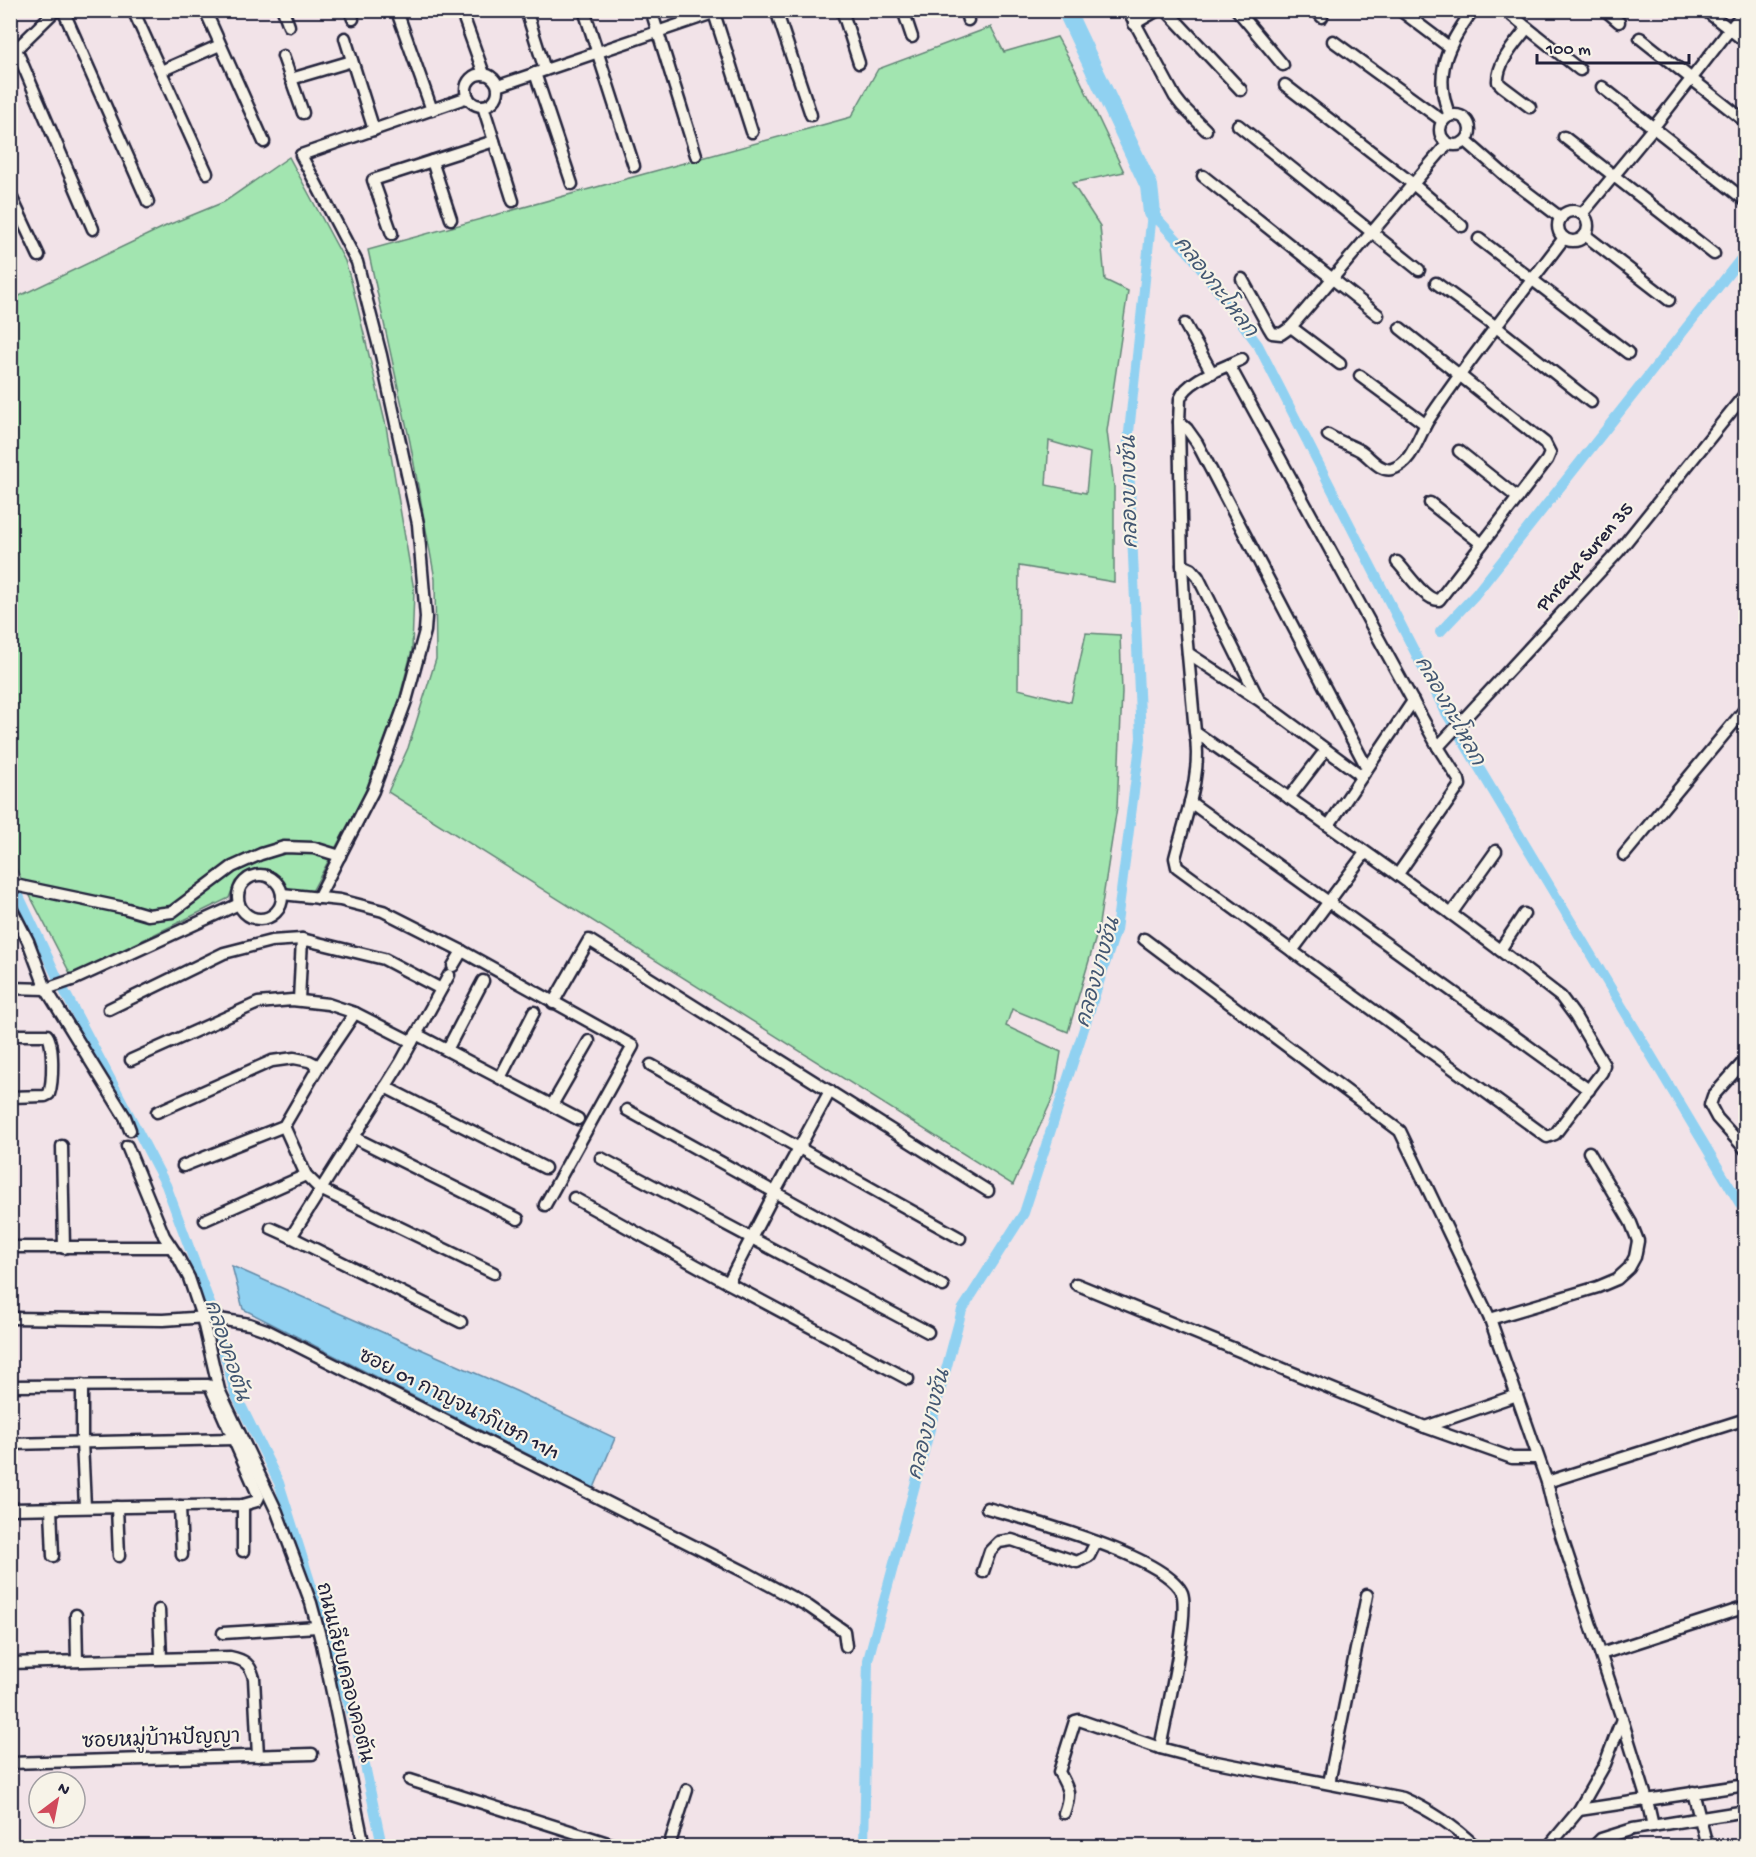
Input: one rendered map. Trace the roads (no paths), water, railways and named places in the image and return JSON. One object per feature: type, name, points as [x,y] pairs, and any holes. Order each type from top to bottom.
[{"type":"street","points":[[56,10],[12,48],[93,230]]},
{"type":"street","points":[[63,10],[147,202]]},
{"type":"street","points":[[133,10],[207,174]]},
{"type":"street","points":[[205,10],[264,142]]},
{"type":"street","points":[[283,10],[289,26]]},
{"type":"street","points":[[461,10],[484,74]]},
{"type":"street","points":[[526,10],[540,71],[572,184]]},
{"type":"street","points":[[584,10],[634,166]]},
{"type":"street","points":[[651,10],[696,155]]},
{"type":"street","points":[[777,10],[812,114]]},
{"type":"street","points":[[842,10],[859,63]]},
{"type":"street","points":[[903,10],[912,38]]},
{"type":"street","points":[[1128,10],[1175,97],[1206,130]]},
{"type":"street","points":[[1134,24],[1158,10]]},
{"type":"street","points":[[1166,10],[1241,90]]},
{"type":"street","points":[[1237,10],[1283,65]]},
{"type":"street","points":[[1400,10],[1449,47]]},
{"type":"street","points":[[1333,40],[1447,118],[1460,116],[1468,122],[1471,132],[1466,141],[1454,145],[1448,143],[1440,130],[1447,118],[1444,102],[1444,61],[1449,47],[1473,10]]},
{"type":"street","points":[[1505,10],[1580,70]]},
{"type":"street","points":[[1605,10],[1619,22]]},
{"type":"street","points":[[1705,10],[1746,42]]},
{"type":"street","points":[[1582,214],[1745,10]]},
{"type":"street","points":[[498,86],[711,13],[752,132]]},
{"type":"street","points":[[399,17],[432,110]]},
{"type":"street","points":[[1527,28],[1501,65],[1497,75],[1498,82],[1502,86],[1530,107]]},
{"type":"street","points":[[345,38],[374,130]]},
{"type":"street","points":[[1640,38],[1746,122]]},
{"type":"street","points":[[161,71],[220,45]]},
{"type":"street","points":[[283,56],[303,113]]},
{"type":"street","points":[[291,79],[352,61]]},
{"type":"street","points":[[484,74],[494,79],[498,86],[498,94],[493,103],[483,106],[473,104],[466,90],[473,76],[484,74]]},
{"type":"street","points":[[1285,85],[1413,183],[1461,226]]},
{"type":"street","points":[[1602,87],[1746,201]]},
{"type":"street","points":[[318,897],[373,791],[406,701],[426,625],[418,524],[381,355],[357,262],[301,155],[468,97]]},
{"type":"street","points":[[483,106],[513,201]]},
{"type":"street","points":[[1238,124],[1419,270]]},
{"type":"street","points":[[1564,137],[1714,254]]},
{"type":"street","points":[[392,234],[373,180],[494,141]]},
{"type":"street","points":[[1466,141],[1507,177],[1561,218]]},
{"type":"street","points":[[1242,279],[1272,333],[1281,334],[1291,327],[1448,143]]},
{"type":"street","points":[[432,161],[451,219]]},
{"type":"street","points":[[1203,176],[1378,315]]},
{"type":"street","points":[[10,194],[39,256]]},
{"type":"street","points":[[1568,212],[1582,214],[1587,221],[1585,235],[1578,240],[1564,237],[1559,231],[1561,218],[1568,212]]},
{"type":"street","points":[[1585,235],[1669,300]]},
{"type":"street","points":[[1328,435],[1362,452],[1384,469],[1396,468],[1419,440],[1425,424],[1458,375],[1564,237]]},
{"type":"street","points":[[1479,239],[1628,352]]},
{"type":"street","points":[[1436,283],[1495,326],[1591,402]]},
{"type":"street","points":[[1185,324],[1212,374]]},
{"type":"street","points":[[1291,327],[1340,364]]},
{"type":"street","points":[[1398,561],[1426,595],[1436,600],[1441,597],[1547,460],[1549,449],[1545,443],[1400,328]]},
{"type":"street","points":[[1195,732],[1398,874],[1561,997],[1604,1065],[1589,1090],[1555,1134],[1547,1137],[1177,867],[1175,858],[1190,802],[1198,757],[1195,732],[1188,653],[1182,565],[1179,423],[1183,392],[1192,383],[1242,359]]},
{"type":"street","points":[[1229,365],[1413,701],[1441,744],[1459,780],[1460,785],[1398,874]]},
{"type":"street","points":[[1360,376],[1425,424]]},
{"type":"street","name":"Phraya Suren 35","points":[[1441,744],[1618,552],[1746,393]]},
{"type":"street","points":[[1179,423],[1187,429],[1197,443],[1365,772]]},
{"type":"street","points":[[1459,452],[1518,498]]},
{"type":"street","points":[[1430,503],[1482,544]]},
{"type":"street","points":[[1182,565],[1191,569],[1198,577],[1259,700]]},
{"type":"street","points":[[1188,653],[1365,772]]},
{"type":"street","points":[[1329,825],[1413,701]]},
{"type":"street","points":[[1624,855],[1746,708]]},
{"type":"street","points":[[1289,798],[1321,756]]},
{"type":"street","points":[[1190,802],[1589,1090]]},
{"type":"street","points":[[10,884],[148,915],[172,912],[232,867],[261,854],[284,848],[314,848],[340,855]]},
{"type":"street","points":[[1452,914],[1496,851]]},
{"type":"street","points":[[1292,951],[1365,853]]},
{"type":"street","points":[[255,875],[267,876],[277,883],[282,894],[277,911],[269,917],[260,919],[251,917],[243,912],[239,904],[238,892],[244,881],[255,875]]},
{"type":"street","points":[[282,894],[340,900],[383,911],[462,951],[633,1046],[545,1205]]},
{"type":"street","points":[[10,988],[50,988],[75,979],[239,904]]},
{"type":"street","points":[[10,906],[50,988],[125,1117],[130,1130]]},
{"type":"street","points":[[1500,950],[1524,914]]},
{"type":"street","points":[[109,1009],[224,953],[271,941],[302,939],[384,959],[441,989]]},
{"type":"street","points":[[299,1000],[302,939]]},
{"type":"street","points":[[1144,939],[1400,1131],[1490,1319],[1547,1482],[1557,1523],[1622,1719],[1653,1826]]},
{"type":"street","points":[[554,1003],[589,940],[988,1191]]},
{"type":"street","points":[[291,1237],[385,1088],[462,951]]},
{"type":"street","points":[[447,1050],[483,981]]},
{"type":"street","points":[[131,1060],[258,1003],[292,999],[328,1004],[447,1050],[578,1119]]},
{"type":"street","points":[[500,1078],[534,1012]]},
{"type":"street","points":[[183,1166],[284,1126],[355,1013]]},
{"type":"street","points":[[10,1035],[46,1035],[50,1039],[52,1062],[49,1094],[10,1097]]},
{"type":"street","points":[[552,1105],[589,1041]]},
{"type":"street","points":[[157,1112],[272,1061],[294,1058],[320,1066]]},
{"type":"street","points":[[1746,1059],[1713,1096],[1710,1106],[1717,1118],[1746,1150]]},
{"type":"street","points":[[651,1065],[960,1238]]},
{"type":"street","points":[[385,1088],[544,1168]]},
{"type":"street","points":[[728,1283],[830,1091]]},
{"type":"street","points":[[627,1110],[943,1286]]},
{"type":"street","points":[[284,1126],[306,1175],[321,1189],[494,1273]]},
{"type":"street","points":[[353,1137],[518,1219]]},
{"type":"street","points":[[62,1146],[64,1248]]},
{"type":"street","name":"ถนนเลียบคลองคอตัน","points":[[127,1146],[164,1236],[189,1278],[204,1317],[219,1390],[277,1512],[311,1603],[364,1846]]},
{"type":"street","points":[[1490,1319],[1598,1287],[1622,1276],[1632,1262],[1638,1248],[1637,1236],[1624,1209],[1589,1152]]},
{"type":"street","points":[[601,1158],[928,1332]]},
{"type":"street","points":[[205,1220],[306,1175]]},
{"type":"street","points":[[574,1198],[908,1379]]},
{"type":"street","points":[[270,1228],[461,1322]]},
{"type":"street","points":[[10,1247],[171,1247]]},
{"type":"street","points":[[1076,1284],[1425,1427],[1512,1458],[1538,1458]]},
{"type":"street","name":"ซอย 01 กาญจนาภิเษก 11/1","points":[[10,1318],[163,1320],[204,1317],[223,1319],[266,1330],[808,1606],[844,1631],[847,1639],[846,1646]]},
{"type":"street","points":[[82,1385],[85,1507]]},
{"type":"street","points":[[10,1386],[208,1385],[226,1419],[259,1497],[257,1501],[243,1504],[10,1509]]},
{"type":"street","points":[[1425,1427],[1517,1395]]},
{"type":"street","points":[[1547,1482],[1746,1419]]},
{"type":"street","points":[[10,1444],[234,1439]]},
{"type":"street","points":[[243,1504],[243,1551]]},
{"type":"street","points":[[180,1506],[182,1556]]},
{"type":"street","points":[[117,1507],[119,1556]]},
{"type":"street","points":[[51,1508],[53,1556]]},
{"type":"street","points":[[987,1508],[1096,1542],[1143,1561],[1166,1575],[1182,1593],[1181,1631],[1160,1748]]},
{"type":"street","points":[[983,1572],[990,1551],[999,1542],[1012,1540],[1077,1562],[1089,1557],[1096,1542]]},
{"type":"street","points":[[1329,1783],[1367,1595]]},
{"type":"street","points":[[1601,1654],[1746,1607]]},
{"type":"street","points":[[159,1610],[161,1658]]},
{"type":"street","points":[[76,1615],[77,1661]]},
{"type":"street","points":[[223,1633],[317,1627]]},
{"type":"street","points":[[10,1663],[230,1656],[243,1659],[251,1666],[254,1678],[258,1756]]},
{"type":"street","points":[[1549,1846],[1579,1810],[1605,1764],[1622,1719]]},
{"type":"street","points":[[1064,1813],[1069,1800],[1069,1790],[1059,1772],[1075,1720],[1079,1720],[1160,1748],[1206,1760],[1403,1798],[1440,1817],[1475,1846]]},
{"type":"street","name":"ซอยหมู่บ้านปัญญา","points":[[10,1763],[312,1754]]},
{"type":"street","points":[[410,1780],[617,1846]]},
{"type":"street","points":[[1579,1810],[1746,1785]]},
{"type":"street","points":[[669,1846],[687,1790]]},
{"type":"street","points":[[1693,1792],[1709,1846]]},
{"type":"street","points":[[1594,1846],[1600,1839],[1653,1826],[1746,1811]]},
{"type":"water","points":[[232,1266],[516,1391],[615,1438],[594,1488],[243,1309]]},
{"type":"waterway","name":"คลองบางชัน","points":[[1066,10],[1149,186],[1152,213]]},
{"type":"waterway","name":"คลองกะโหลก","points":[[1152,213],[1192,256],[1258,345],[1445,711],[1746,1214]]},
{"type":"waterway","name":"คลองบางชัน","points":[[864,1846],[868,1660],[962,1310],[1024,1213],[1116,930],[1141,738],[1128,442],[1152,213]]},
{"type":"waterway","points":[[1440,632],[1475,595],[1746,252]]},
{"type":"waterway","name":"คลองคอตัน","points":[[10,877],[58,979],[166,1185],[212,1309],[235,1393],[279,1483],[359,1737],[382,1846]]}]
